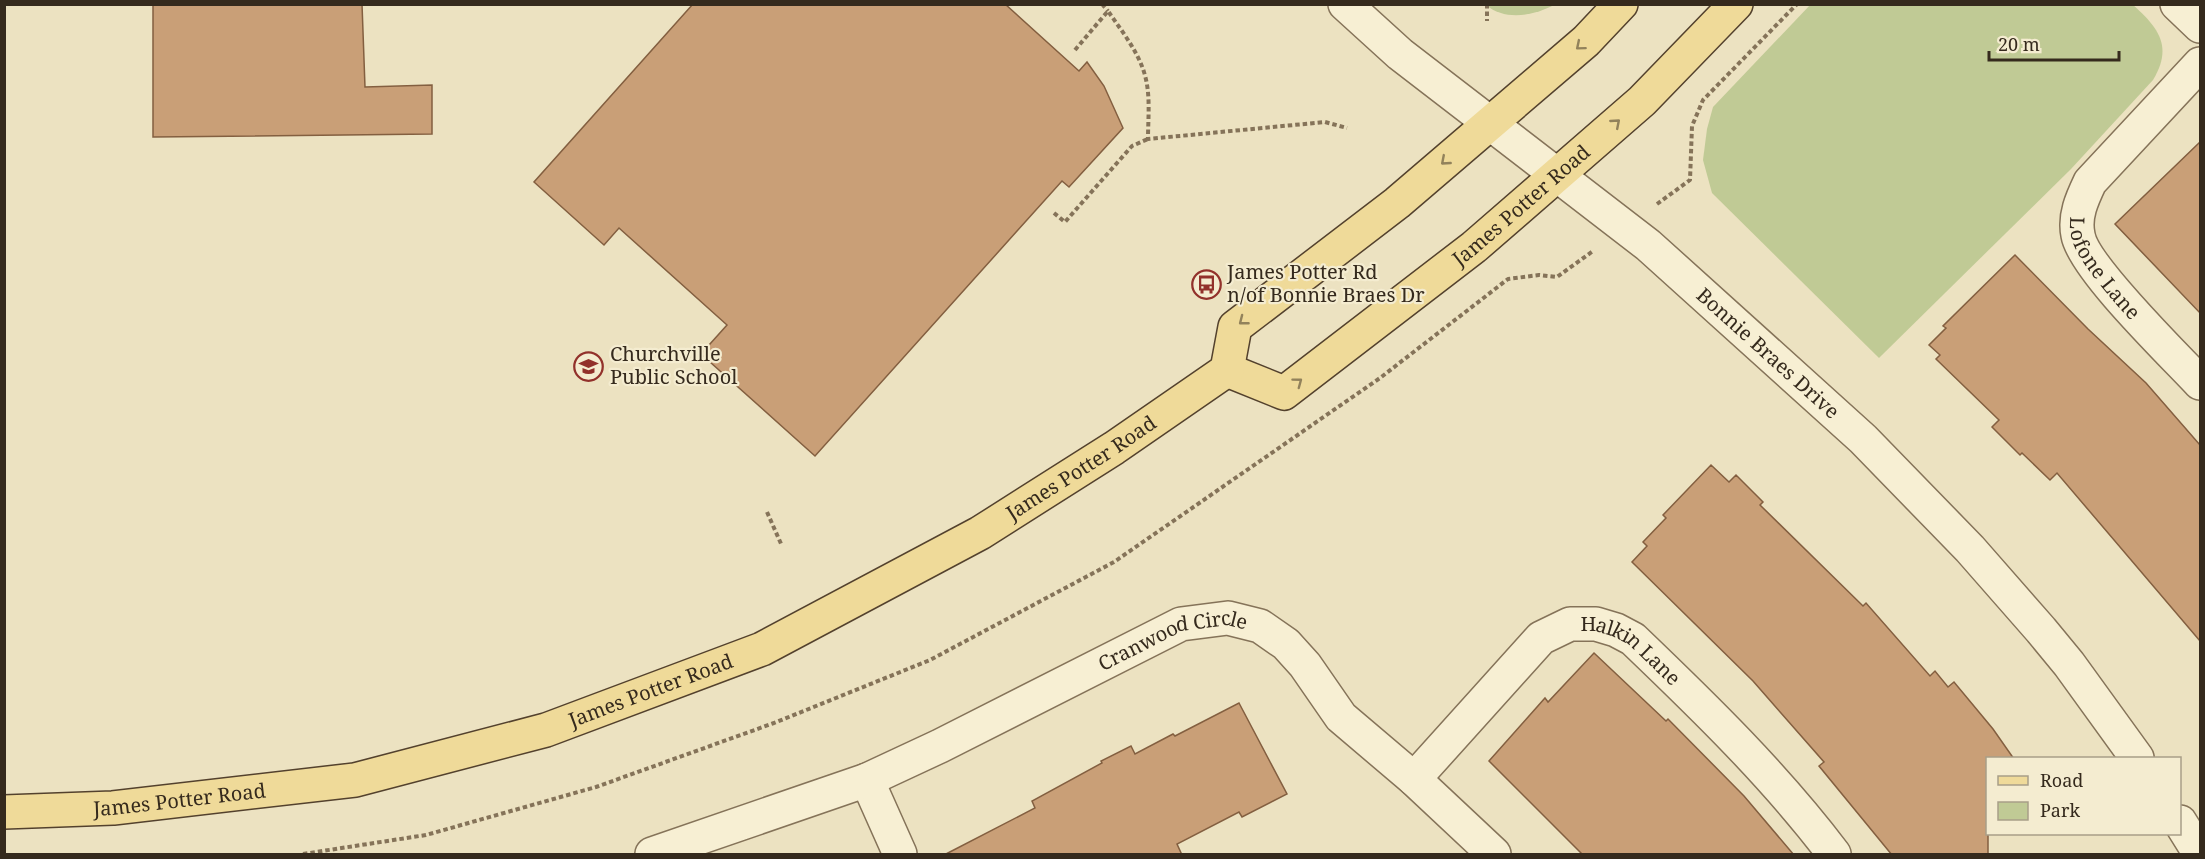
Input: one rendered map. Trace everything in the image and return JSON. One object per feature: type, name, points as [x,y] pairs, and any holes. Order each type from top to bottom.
[{"type":"main road","points":[[1227,370],[1235,327],[1397,203],[1586,40],[1621,4]]},
{"type":"main road","name":"James Potter Road","points":[[4,812],[112,808],[355,780],[546,730],[762,649],[980,533],[1114,448],[1227,370],[1284,393],[1460,259],[1642,100],[1736,4]]},
{"type":"street","name":"Bonnie Braes Drive","points":[[1345,4],[1400,54],[1648,245],[1863,439],[1970,549],[2041,630],[2069,664],[2136,757]]},
{"type":"street","points":[[2177,4],[2200,26]]},
{"type":"street","name":"Lofone Lane","points":[[2200,64],[2090,182],[2081,201],[2077,221],[2078,237],[2094,268],[2200,383]]},
{"type":"street","name":"Cranwood Circle","points":[[652,855],[867,780],[940,746],[1181,624],[1228,618],[1260,627],[1286,644],[1305,665],[1341,717],[1413,779],[1494,855]]},
{"type":"street","name":"Halkin Lane","points":[[1413,779],[1541,638],[1570,624],[1596,624],[1616,630],[1633,639],[1718,721],[1783,793],[1834,855]]},
{"type":"street","points":[[867,780],[900,855]]},
{"type":"street","points":[[2181,824],[2200,855]]},
{"type":"path","points":[[1102,4],[1129,41],[1144,71],[1149,98],[1148,139]]},
{"type":"path","points":[[1487,4],[1487,21]]},
{"type":"path","points":[[1690,180],[1692,126],[1703,100],[1797,4]]},
{"type":"path","points":[[1075,50],[1108,11]]},
{"type":"path","points":[[1054,213],[1065,222],[1132,146],[1148,139],[1325,122],[1347,128]]},
{"type":"path","points":[[303,855],[426,835],[596,787],[774,723],[930,660],[1114,562],[1380,378],[1508,279],[1539,275],[1557,278]]},
{"type":"path","points":[[767,512],[782,546]]},
{"type":"green space","points":[[1811,4],[2133,5],[2156,30],[2162,48],[2162,58],[2153,80],[2071,169],[1879,358],[1712,193],[1703,160],[1707,129],[1713,107]]},
{"type":"green space","points":[[1486,5],[1554,5],[1537,12],[1510,15]]},
{"type":"building","points":[[153,4],[362,4],[365,87],[432,85],[432,134],[153,137]]},
{"type":"building","points":[[693,4],[1005,4],[1079,71],[1087,62],[1104,86],[1123,128],[1069,187],[1062,181],[815,456],[701,354],[727,325],[619,228],[604,245],[534,182]]},
{"type":"building","points":[[2200,142],[2200,313],[2115,224]]},
{"type":"building","points":[[2015,255],[2088,329],[2146,383],[2200,445],[2200,641],[2057,473],[2050,480],[1992,427],[1999,420],[1936,359],[1940,355],[1929,345],[1946,328],[1943,326]]},
{"type":"building","points":[[1711,465],[1729,482],[1736,475],[1763,502],[1760,505],[1863,606],[1866,603],[1930,676],[1935,671],[1948,687],[1954,682],[2013,757],[1986,757],[1988,855],[1892,855],[1819,766],[1824,762],[1753,681],[1632,562],[1647,546],[1643,542],[1666,518],[1663,515]]},
{"type":"building","points":[[1594,653],[1666,721],[1668,719],[1744,796],[1794,855],[1583,855],[1489,761],[1545,698],[1548,702]]},
{"type":"building","points":[[1239,703],[1287,794],[1242,817],[1239,812],[1177,844],[1182,855],[944,855],[1035,808],[1032,801],[1102,763],[1101,761],[1131,746],[1135,754]]},
{"type":"place","name":"James Potter Rd n/of Bonnie Braes Dr","points":[[1206,284]]},
{"type":"place","name":"Churchville Public School","points":[[589,366]]}]
